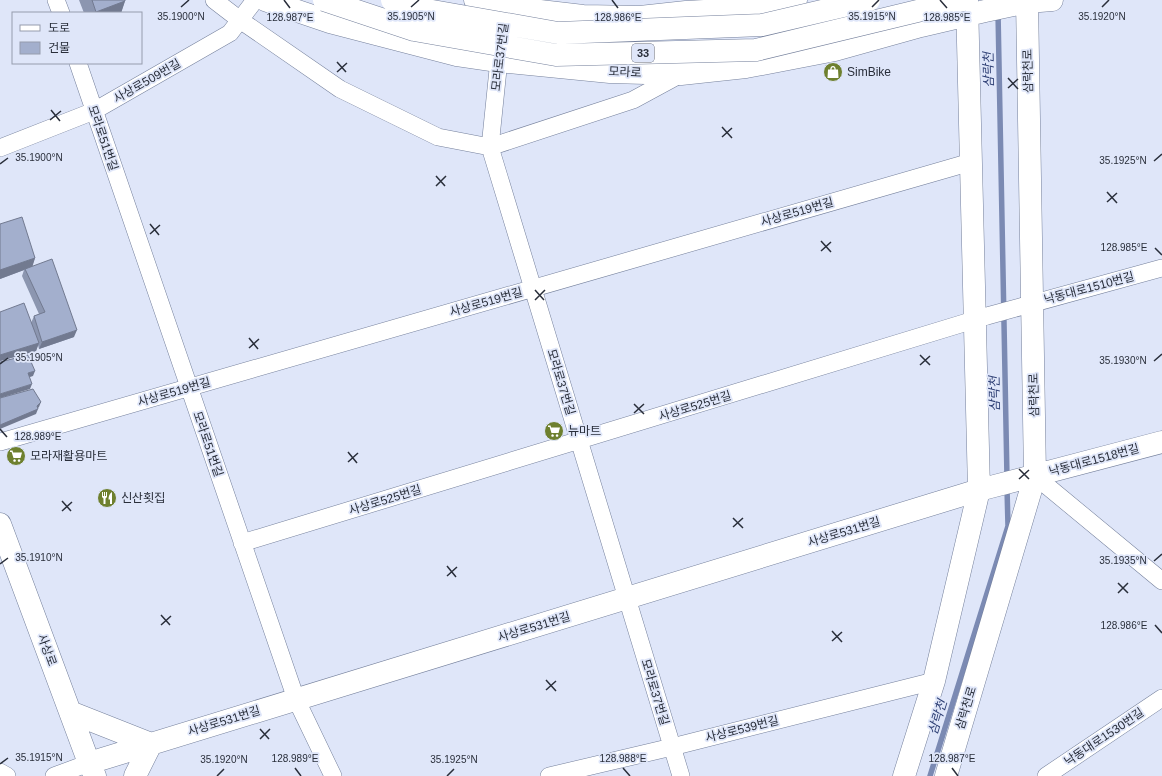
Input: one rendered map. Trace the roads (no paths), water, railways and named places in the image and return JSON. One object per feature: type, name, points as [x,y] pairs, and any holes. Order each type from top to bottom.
[{"type":"main road","name":"모라로","points":[[265,0],[337,24],[457,55],[498,61],[610,72],[681,74],[746,67],[835,50],[921,26],[971,6]]},
{"type":"main road","name":"모라로","points":[[324,0],[414,30],[556,55],[756,50],[971,6]]},
{"type":"main road","name":"33","points":[[392,0],[415,8],[558,33],[762,25],[869,0]]},
{"type":"main road","points":[[475,0],[532,10],[583,16],[640,17],[686,12],[758,8],[796,0]]},
{"type":"main road","points":[[904,776],[934,681],[987,488],[981,318],[971,162],[971,6],[1052,0]]},
{"type":"main road","name":"삼락천로","points":[[946,776],[1027,478],[1021,3]]},
{"type":"main road","name":"낙동대로1518번길","points":[[987,488],[1162,442]]},
{"type":"main road","name":"사상로531번길","points":[[92,769],[150,744],[987,488]]},
{"type":"main road","name":"사상로","points":[[0,524],[92,769]]},
{"type":"main road","points":[[70,712],[150,744],[135,776]]},
{"type":"street","points":[[56,0],[61,12]]},
{"type":"street","points":[[214,0],[240,20],[340,89],[438,137],[490,147],[632,100],[681,74]]},
{"type":"street","name":"사상로509번길","points":[[0,148],[94,111],[230,33],[255,0]]},
{"type":"street","name":"모라로37번길","points":[[507,6],[498,61],[490,147],[681,776]]},
{"type":"street","name":"모라로51번길","points":[[78,64],[296,699],[333,776]]},
{"type":"street","name":"사상로519번길","points":[[0,442],[971,162]]},
{"type":"street","name":"낙동대로1510번길","points":[[981,318],[1162,268]]},
{"type":"street","name":"사상로525번길","points":[[242,543],[981,318]]},
{"type":"street","points":[[1027,478],[1162,581]]},
{"type":"street","name":"사상로539번길","points":[[549,776],[672,747],[934,681]]},
{"type":"street","name":"낙동대로1530번길","points":[[1046,776],[1162,698]]},
{"type":"street","points":[[54,776],[92,769]]},
{"type":"street","points":[[0,772],[8,776]]},
{"type":"waterway","name":"삼락천","points":[[998,12],[1007,478]]},
{"type":"waterway","name":"삼락천","points":[[930,776],[1008,526],[1007,488]]},
{"type":"place","name":"SimBike","points":[[833,72]]},
{"type":"place","name":"뉴마트","points":[[554,431]]},
{"type":"place","name":"모라재활용마트","points":[[16,456]]},
{"type":"place","name":"신산횟집","points":[[107,498]]}]
